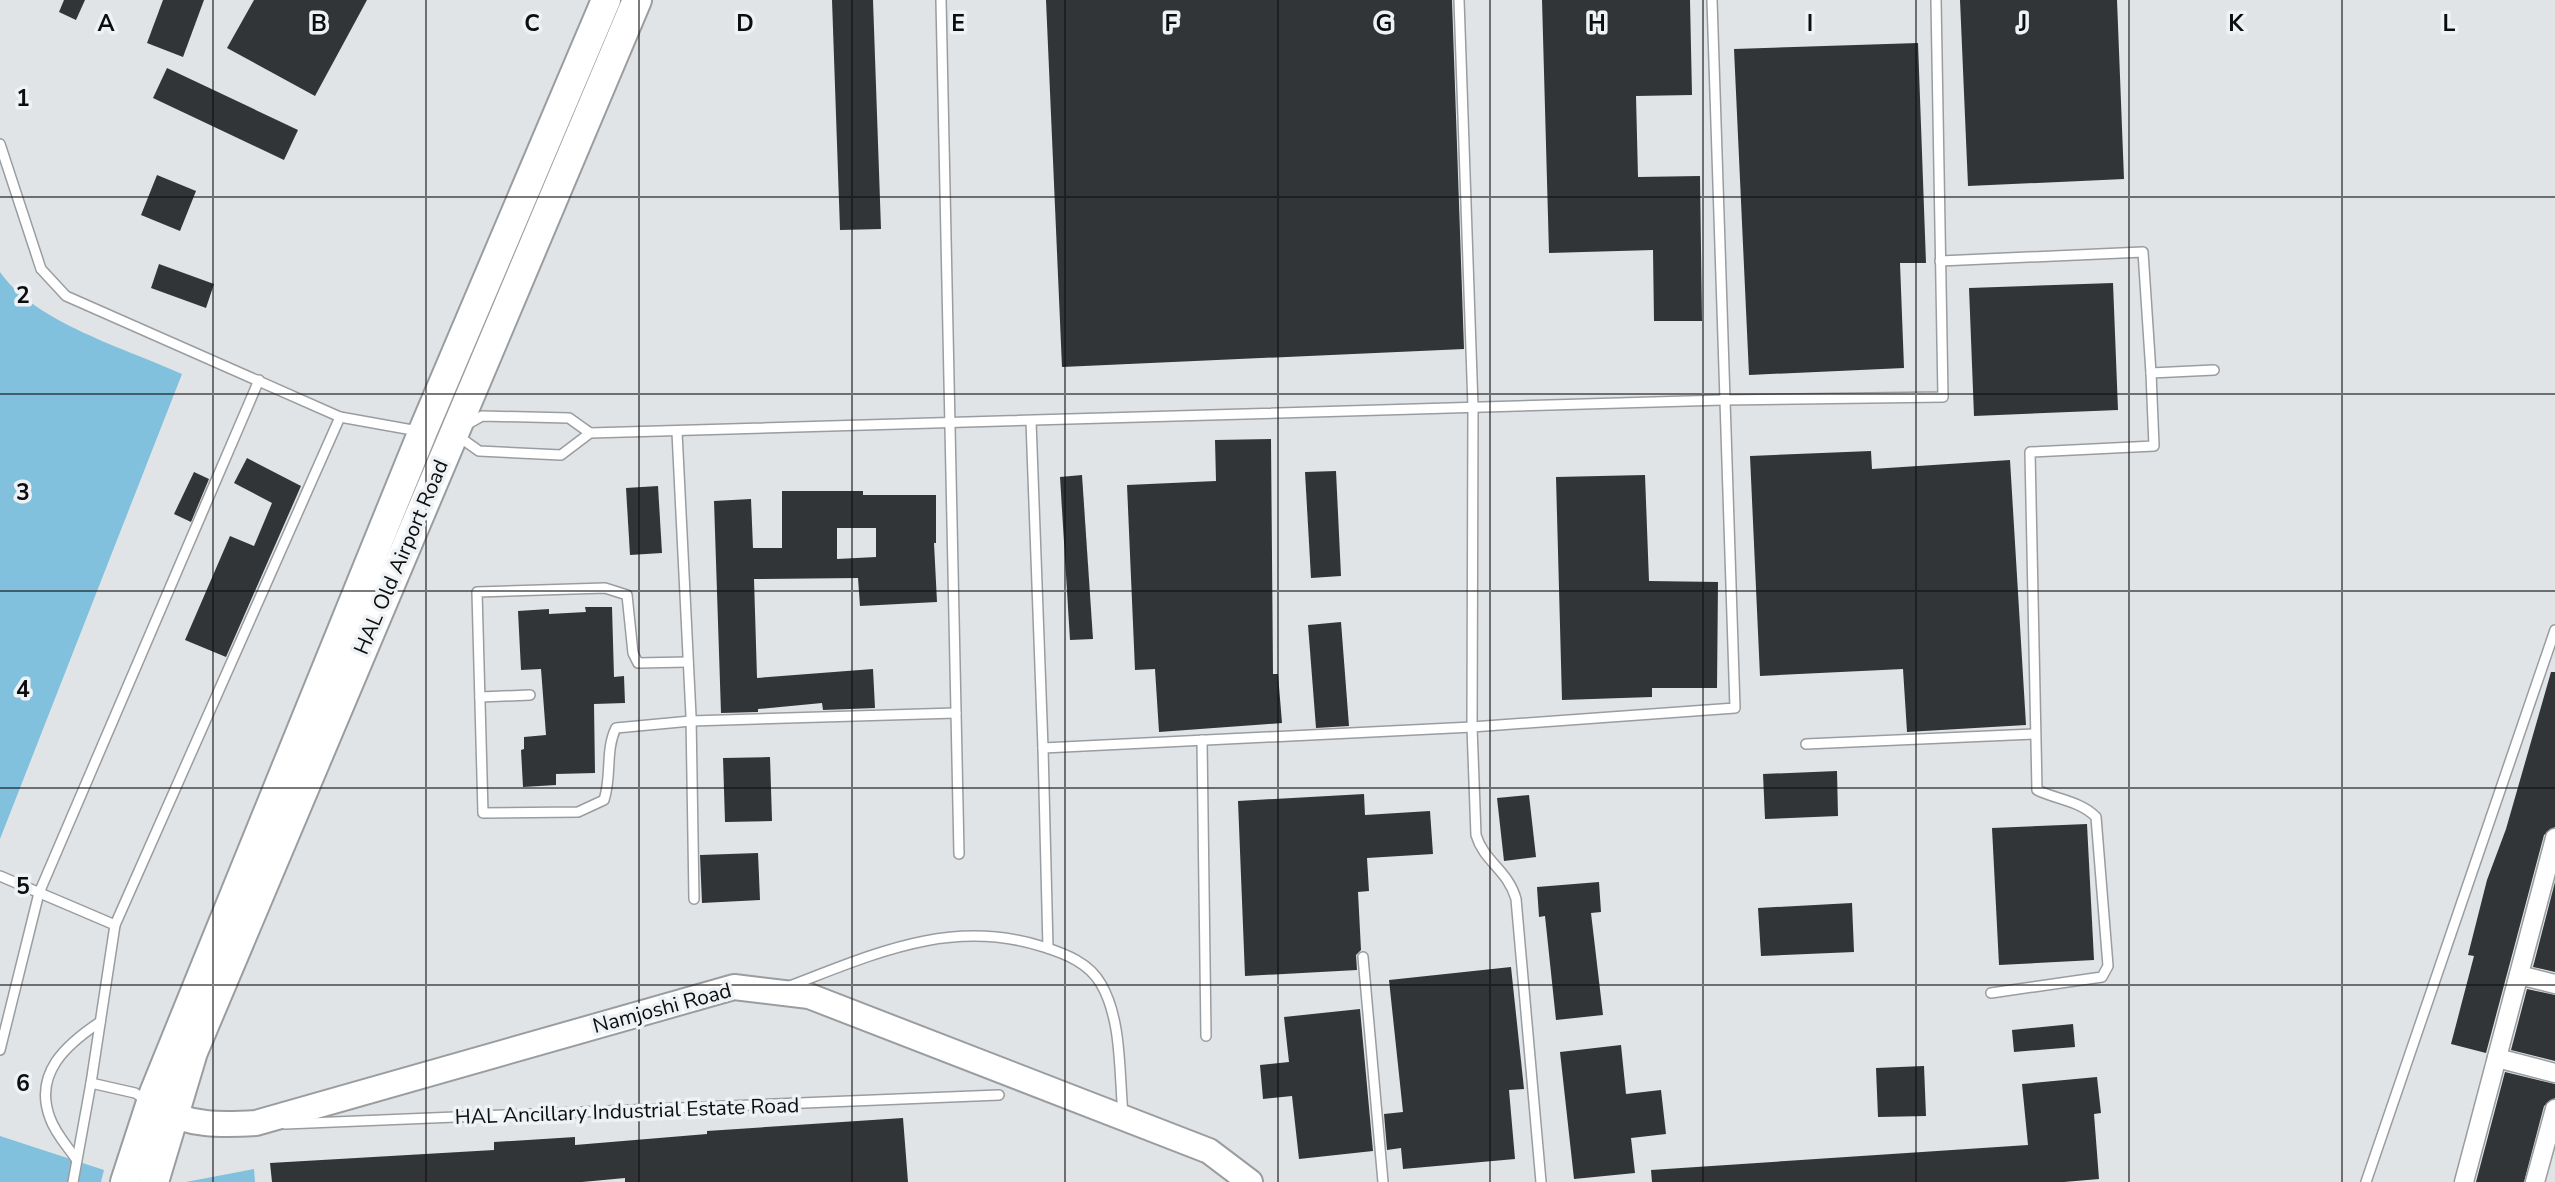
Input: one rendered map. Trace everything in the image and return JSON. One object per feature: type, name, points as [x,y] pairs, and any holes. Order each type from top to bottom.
[{"type":"main road","name":"HAL Old Airport Road","points":[[162,1110],[193,1052],[606,0]]},
{"type":"main road","name":"HAL Old Airport Road","points":[[162,1110],[166,1064],[438,432],[637,0]]},
{"type":"main road","name":"Namjoshi Road","points":[[162,1110],[217,1126],[256,1123],[734,987],[809,996],[1209,1151],[1250,1182]]},
{"type":"main road","points":[[125,1182],[162,1110]]},
{"type":"main road","points":[[154,1182],[162,1110]]},
{"type":"street","points":[[2464,1182],[2519,975],[2549,886],[2555,838]]},
{"type":"street","points":[[2519,975],[2555,984]]},
{"type":"street","points":[[2497,1058],[2555,1073]]},
{"type":"street","points":[[2535,1182],[2555,1109]]},
{"type":"lane","points":[[941,0],[959,854]]},
{"type":"lane","points":[[1459,0],[1473,407],[1472,727],[1476,835],[1482,851],[1510,881],[1516,899],[1541,1182]]},
{"type":"lane","points":[[1043,748],[1472,727],[1735,708],[1712,0]]},
{"type":"lane","points":[[438,432],[482,416],[569,418],[590,433],[677,432],[1723,400],[1943,397],[1936,0]]},
{"type":"lane","points":[[0,144],[41,269],[66,296],[340,417],[438,432],[479,451],[550,456],[561,456],[590,433]]},
{"type":"lane","points":[[1940,261],[2143,252],[2154,446],[2030,452],[2034,734],[2038,790],[2055,799],[2084,806],[2096,817],[2108,966],[2102,977],[1991,993]]},
{"type":"lane","points":[[2151,373],[2214,370]]},
{"type":"lane","points":[[0,1050],[39,893],[259,380]]},
{"type":"lane","points":[[73,1182],[116,925],[340,417]]},
{"type":"lane","points":[[1031,421],[1048,948]]},
{"type":"lane","points":[[677,432],[691,722],[694,899]]},
{"type":"lane","points":[[688,662],[638,663],[633,653],[627,595],[619,590],[605,588],[477,592],[482,813],[578,812],[604,800],[610,784],[610,740],[616,728],[691,722],[956,713]]},
{"type":"lane","points":[[2366,1182],[2555,630]]},
{"type":"lane","points":[[480,697],[530,695]]},
{"type":"lane","points":[[1806,744],[2034,734]]},
{"type":"lane","points":[[1202,740],[1206,1036]]},
{"type":"lane","points":[[0,876],[116,925]]},
{"type":"lane","points":[[776,991],[903,943],[944,936],[1022,940],[1048,948],[1086,966],[1101,983],[1113,1016],[1124,1119]]},
{"type":"lane","points":[[1363,957],[1383,1182]]},
{"type":"lane","points":[[76,1159],[50,1120],[45,1096],[56,1059],[69,1043],[100,1022]]},
{"type":"lane","points":[[91,1083],[135,1093],[162,1110]]},
{"type":"lane","name":"HAL Ancillary Industrial Estate Road","points":[[256,1123],[312,1124],[999,1094]]},
{"type":"shaded area","points":[[0,272],[15,290],[58,320],[182,374],[0,839]]},
{"type":"shaded area","points":[[0,1136],[104,1170],[101,1182],[0,1182]]},
{"type":"shaded area","points":[[254,1169],[255,1182],[186,1182]]},
{"type":"building","points":[[64,0],[85,0],[76,20],[59,12]]},
{"type":"building","points":[[163,0],[204,0],[183,57],[147,43]]},
{"type":"building","points":[[254,0],[367,0],[315,96],[227,48]]},
{"type":"building","points":[[832,0],[873,0],[881,229],[840,230]]},
{"type":"building","points":[[1046,0],[1452,0],[1464,349],[1062,367]]},
{"type":"building","points":[[1542,0],[1690,0],[1692,95],[1636,96],[1638,177],[1700,176],[1702,321],[1654,321],[1653,250],[1549,253]]},
{"type":"building","points":[[1960,0],[2117,0],[2124,179],[1968,186]]},
{"type":"building","points":[[1918,43],[1926,263],[1900,263],[1904,368],[1749,375],[1734,49]]},
{"type":"building","points":[[167,68],[298,130],[284,160],[153,98]]},
{"type":"building","points":[[157,175],[196,191],[180,231],[141,215]]},
{"type":"building","points":[[159,264],[214,284],[206,308],[151,288]]},
{"type":"building","points":[[2113,283],[2118,410],[1974,416],[1969,288]]},
{"type":"building","points":[[1271,439],[1273,674],[1278,674],[1282,723],[1159,732],[1155,669],[1135,670],[1127,485],[1216,481],[1215,440]]},
{"type":"building","points":[[1871,451],[1872,469],[2010,460],[2026,725],[1907,732],[1903,669],[1760,676],[1750,456]]},
{"type":"building","points":[[247,458],[301,486],[226,657],[185,640],[230,536],[254,546],[272,503],[234,483]]},
{"type":"building","points":[[1336,471],[1341,576],[1311,578],[1305,472]]},
{"type":"building","points":[[194,472],[209,479],[191,522],[174,514]]},
{"type":"building","points":[[1082,475],[1093,639],[1070,640],[1060,477]]},
{"type":"building","points":[[1645,475],[1649,581],[1718,582],[1717,688],[1652,688],[1652,697],[1562,700],[1556,477]]},
{"type":"building","points":[[658,486],[662,553],[630,555],[626,488]]},
{"type":"building","points":[[782,491],[863,491],[863,495],[936,495],[934,543],[937,602],[860,606],[858,578],[754,579],[757,678],[873,669],[875,708],[823,710],[822,703],[758,709],[758,712],[721,713],[714,501],[751,499],[753,548],[782,548]],"holes":[[[837,528],[876,528],[876,557],[837,559]]]},
{"type":"building","points":[[585,607],[612,607],[614,677],[624,676],[625,703],[594,704],[595,773],[556,774],[556,785],[523,787],[521,750],[524,749],[524,737],[546,735],[541,669],[521,670],[518,611],[549,609],[549,614],[586,612]]},
{"type":"building","points":[[1341,622],[1349,726],[1316,728],[1308,625]]},
{"type":"building","points":[[2551,672],[2555,672],[2555,827],[2544,835],[2486,1053],[2451,1044],[2474,956],[2468,955],[2487,880],[2506,829]]},
{"type":"building","points":[[770,757],[772,821],[725,822],[723,758]]},
{"type":"building","points":[[1837,771],[1838,816],[1765,819],[1763,774]]},
{"type":"building","points":[[1364,794],[1365,815],[1430,811],[1433,854],[1367,858],[1369,891],[1358,892],[1361,950],[1356,955],[1357,970],[1245,976],[1238,801]]},
{"type":"building","points":[[1529,795],[1536,857],[1504,861],[1497,798]]},
{"type":"building","points":[[2087,824],[2094,960],[1999,965],[1992,828]]},
{"type":"building","points":[[758,853],[760,900],[702,903],[700,855]]},
{"type":"building","points":[[1599,882],[1601,912],[1591,913],[1603,1015],[1556,1020],[1545,916],[1539,917],[1537,887]]},
{"type":"building","points":[[2555,882],[2555,972],[2533,967]]},
{"type":"building","points":[[1852,903],[1854,952],[1761,956],[1758,908]]},
{"type":"building","points":[[1511,967],[1524,1089],[1509,1090],[1515,1159],[1403,1169],[1401,1148],[1387,1150],[1384,1114],[1403,1112],[1389,980]]},
{"type":"building","points":[[2527,989],[2555,995],[2555,1061],[2511,1050]]},
{"type":"building","points":[[1360,1009],[1373,1151],[1299,1159],[1292,1096],[1263,1099],[1260,1065],[1289,1062],[1284,1017]]},
{"type":"building","points":[[2073,1024],[2075,1047],[2014,1052],[2012,1030]]},
{"type":"building","points":[[1621,1045],[1626,1094],[1661,1090],[1666,1134],[1631,1138],[1635,1173],[1574,1179],[1560,1052]]},
{"type":"building","points":[[1924,1066],[1926,1116],[1878,1117],[1876,1068]]},
{"type":"building","points":[[2505,1072],[2555,1084],[2555,1098],[2544,1106],[2524,1182],[2476,1182]]},
{"type":"building","points":[[2097,1077],[2101,1113],[2094,1114],[2099,1179],[2064,1182],[1652,1182],[1651,1170],[2028,1145],[2022,1084]]},
{"type":"building","points":[[903,1118],[908,1182],[625,1182],[625,1178],[582,1182],[272,1182],[270,1163],[494,1150],[494,1142],[575,1137],[575,1145],[707,1134],[707,1131]]}]
